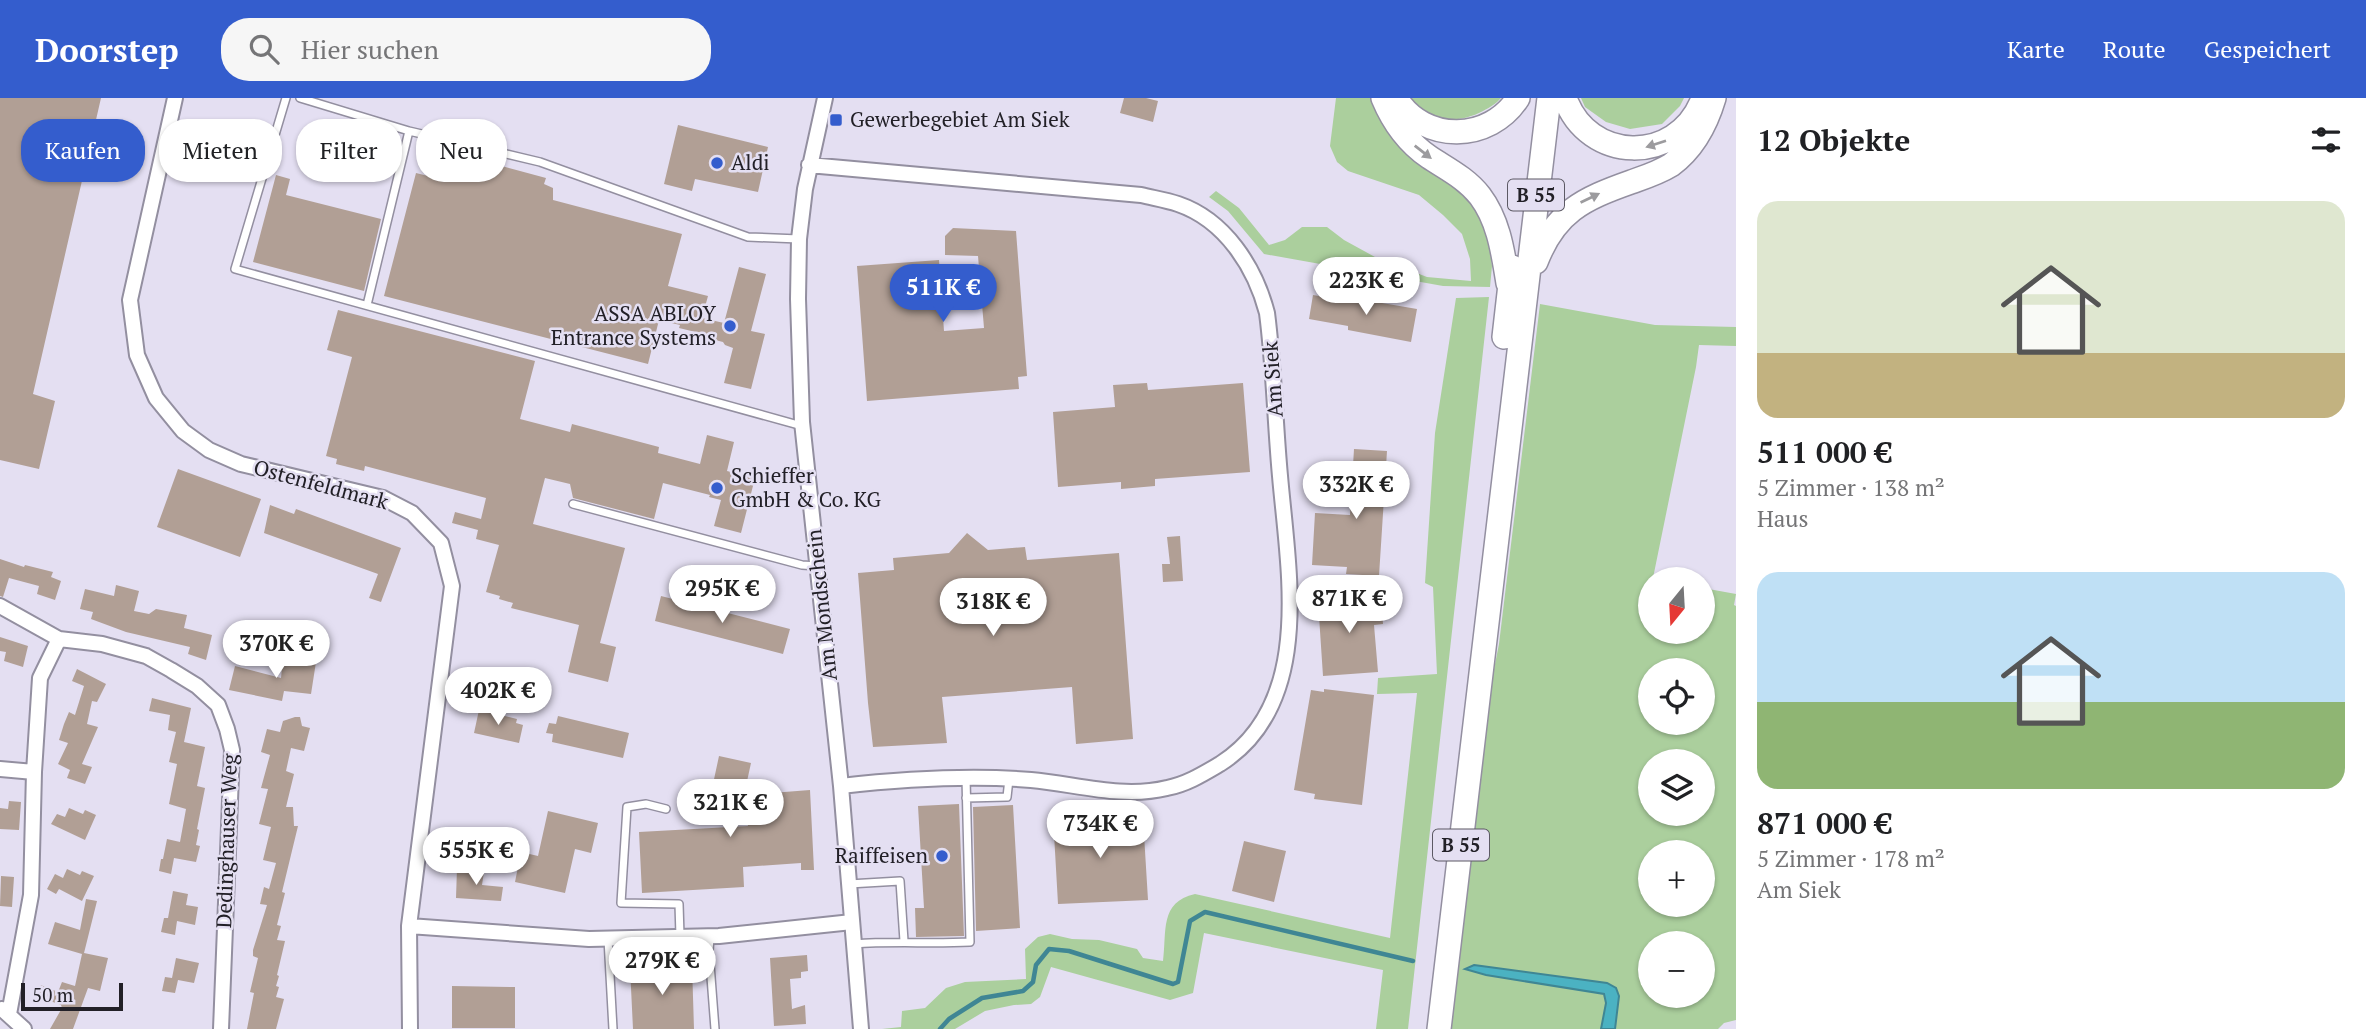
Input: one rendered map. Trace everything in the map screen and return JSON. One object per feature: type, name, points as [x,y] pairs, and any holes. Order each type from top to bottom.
[{"type":"highway","points":[[1383,98],[1397,125],[1412,142],[1429,157],[1459,176],[1480,197],[1497,231],[1517,296]]},
{"type":"highway","points":[[1396,98],[1406,111],[1424,124],[1434,129],[1458,132],[1491,124],[1510,110],[1518,98]]},
{"type":"highway","name":"B 55","points":[[1439,1029],[1517,296],[1534,98]]},
{"type":"highway","name":"B 55","points":[[1424,1029],[1517,296],[1549,98]]},
{"type":"highway","points":[[1565,98],[1573,115],[1588,132],[1607,143],[1629,148],[1651,146],[1672,138],[1689,123],[1703,98]]},
{"type":"highway","points":[[1517,296],[1541,247],[1561,218],[1590,197],[1650,175],[1671,164],[1696,140],[1707,120],[1714,98]]},
{"type":"street","name":"Ostenfeldmark","points":[[175,98],[130,300],[137,355],[156,398],[183,432],[209,450],[241,464],[383,498],[412,513],[441,543],[452,586],[409,926],[410,1029]]},
{"type":"street","name":"Am Mondschein","points":[[825,98],[809,164],[799,239],[802,426],[841,786],[861,1029]]},
{"type":"street","name":"Am Siek","points":[[809,164],[1141,195],[1180,205],[1203,217],[1229,239],[1249,267],[1262,293],[1270,333],[1289,590],[1289,638],[1281,681],[1264,720],[1234,755],[1198,778],[1167,788],[1125,792],[1009,779],[966,778],[911,779],[841,786]]},
{"type":"street","name":"Dedinghauser Weg","points":[[0,606],[60,639],[102,644],[146,656],[197,686],[218,705],[232,750],[220,1029]]},
{"type":"street","points":[[24,1029],[4,1011],[31,895],[40,678],[60,639]]},
{"type":"street","points":[[0,769],[34,772]]},
{"type":"street","points":[[409,926],[608,939],[710,937],[852,922]]},
{"type":"lane","points":[[286,98],[235,269],[802,426]]},
{"type":"lane","points":[[300,98],[409,131],[540,162],[748,237],[799,239]]},
{"type":"lane","points":[[367,305],[409,131]]},
{"type":"lane","points":[[573,504],[802,565],[818,566]]},
{"type":"lane","points":[[854,944],[904,941],[967,942],[972,939],[966,778]]},
{"type":"lane","points":[[967,798],[1007,797],[1009,779]]},
{"type":"lane","points":[[666,808],[646,804],[627,807],[621,903],[678,904],[680,937]]},
{"type":"lane","points":[[849,884],[900,881],[904,941]]},
{"type":"lane","points":[[710,937],[715,1029]]},
{"type":"lane","points":[[608,939],[613,1029]]},
{"type":"green space","points":[[1336,98],[1375,98],[1470,201],[1483,224],[1489,244],[1492,266],[1490,287],[1443,286],[1264,254],[1228,211],[1209,197],[1216,191],[1239,208],[1269,245],[1285,240],[1302,227],[1327,227],[1375,257],[1427,277],[1471,281],[1470,259],[1462,234],[1443,215],[1419,195],[1348,171],[1337,162],[1330,146]]},
{"type":"green space","points":[[1408,98],[1501,98],[1472,116],[1453,119],[1434,116]]},
{"type":"green space","points":[[1581,98],[1684,98],[1680,106],[1662,124],[1630,129],[1606,122],[1585,107]]},
{"type":"green space","points":[[1489,297],[1408,1029],[1376,1029],[1383,970],[1204,933],[1193,993],[1170,1000],[1051,967],[1040,997],[1031,1004],[985,1011],[955,1029],[882,1029],[901,1027],[902,1011],[925,1008],[946,988],[965,982],[1026,979],[1025,949],[1038,937],[1050,934],[1072,939],[1099,940],[1137,949],[1143,958],[1163,961],[1165,929],[1170,911],[1183,898],[1195,894],[1390,938],[1417,693],[1377,694],[1378,678],[1437,674],[1433,587],[1425,583],[1435,433],[1456,298]]},
{"type":"green space","points":[[1540,304],[1655,325],[1736,327],[1736,346],[1699,345],[1655,567],[1638,567],[1638,644],[1715,644],[1715,590],[1736,594],[1736,1020],[1724,1023],[1718,1029],[1615,1029],[1619,996],[1486,975],[1604,994],[1606,1003],[1601,1029],[1447,1029],[1482,729],[1499,644]]},
{"type":"water","points":[[1474,965],[1607,983],[1616,988],[1619,996],[1615,1029],[1601,1029],[1606,1003],[1604,994],[1486,975],[1465,969]]},
{"type":"building","points":[[0,98],[101,98],[96,119],[21,119],[21,182],[82,182],[33,394],[55,401],[39,469],[0,460]]},
{"type":"building","points":[[1124,98],[1158,101],[1153,122],[1120,113]]},
{"type":"building","name":"Aldi","points":[[678,125],[768,147],[758,192],[695,179],[692,191],[664,184]]},
{"type":"building","points":[[507,168],[546,178],[544,184],[553,188],[553,200],[682,234],[668,286],[708,296],[702,318],[724,323],[739,267],[766,274],[751,331],[765,334],[751,389],[724,383],[733,348],[707,338],[708,335],[679,328],[680,325],[659,320],[648,364],[384,296],[416,173],[416,182],[507,182]]},
{"type":"building","points":[[282,177],[290,179],[286,195],[381,219],[364,291],[253,262],[274,182],[282,182]]},
{"type":"building","points":[[953,228],[1016,231],[1027,376],[1018,377],[1019,389],[867,401],[857,266],[939,260],[944,331],[984,328],[978,256],[945,255],[945,236]]},
{"type":"building","points":[[1313,295],[1353,302],[1353,298],[1417,309],[1411,342],[1348,330],[1348,326],[1309,319]]},
{"type":"building","points":[[338,310],[535,361],[520,419],[570,432],[572,424],[659,447],[658,453],[700,464],[707,435],[734,442],[727,471],[755,478],[741,533],[714,526],[721,500],[709,497],[710,495],[663,483],[654,519],[573,498],[570,484],[545,478],[533,524],[625,548],[600,643],[616,647],[608,682],[568,672],[579,625],[511,608],[513,603],[486,592],[499,545],[476,539],[478,530],[452,523],[455,512],[481,519],[486,498],[365,466],[364,471],[336,464],[337,459],[326,456],[352,357],[327,350]]},
{"type":"building","points":[[1147,383],[1148,390],[1243,383],[1250,472],[1155,479],[1155,486],[1121,489],[1121,482],[1058,487],[1053,412],[1115,407],[1113,385]]},
{"type":"building","points":[[1354,449],[1387,451],[1379,576],[1346,574],[1347,567],[1312,565],[1315,513],[1350,515]]},
{"type":"building","points":[[178,469],[261,499],[240,557],[157,527]]},
{"type":"building","points":[[270,505],[294,514],[296,509],[401,548],[381,602],[369,598],[378,574],[264,533]]},
{"type":"building","points":[[967,533],[988,550],[1025,547],[1027,560],[1119,553],[1133,739],[1076,744],[1072,687],[942,697],[947,743],[873,747],[858,573],[894,570],[893,558],[949,553]]},
{"type":"building","points":[[1180,536],[1183,581],[1163,582],[1162,564],[1170,564],[1167,537]]},
{"type":"building","points":[[0,559],[53,572],[51,577],[61,581],[55,600],[37,594],[39,586],[9,578],[3,597],[0,596]]},
{"type":"building","points":[[116,585],[139,591],[134,611],[149,614],[156,609],[187,615],[184,628],[212,635],[206,660],[188,654],[190,647],[126,632],[91,619],[93,612],[80,609],[85,589],[114,596]]},
{"type":"building","points":[[661,596],[790,629],[783,654],[655,621]]},
{"type":"building","points":[[1381,596],[1383,624],[1374,625],[1378,672],[1323,676],[1318,601]]},
{"type":"building","points":[[0,637],[28,646],[23,667],[4,661],[6,652],[0,651]]},
{"type":"building","points":[[283,658],[316,662],[311,694],[284,691],[282,701],[229,690],[235,666],[281,678]]},
{"type":"building","points":[[77,669],[106,684],[97,702],[92,701],[87,724],[98,727],[82,764],[92,767],[85,784],[67,778],[70,770],[58,764],[68,743],[59,740],[64,724],[69,712],[75,715],[84,686],[72,681]]},
{"type":"building","points":[[1324,689],[1374,695],[1362,805],[1314,799],[1315,794],[1294,790],[1311,690],[1324,692]]},
{"type":"building","points":[[152,698],[191,708],[184,742],[205,747],[197,786],[205,788],[197,829],[196,845],[200,846],[196,862],[174,858],[171,874],[159,871],[161,859],[167,839],[180,842],[186,809],[169,804],[177,764],[169,762],[176,732],[168,730],[170,715],[149,711]]},
{"type":"building","points":[[479,710],[517,719],[516,723],[523,725],[519,743],[474,733]]},
{"type":"building","points":[[558,716],[629,733],[623,758],[552,742],[553,734],[546,733],[549,723],[556,724]]},
{"type":"building","points":[[300,717],[302,726],[310,728],[304,751],[291,748],[286,771],[294,774],[286,807],[293,807],[294,826],[298,826],[277,925],[281,926],[277,940],[285,941],[277,975],[276,986],[279,987],[276,997],[284,999],[276,1029],[247,1029],[254,993],[250,992],[258,958],[253,956],[253,950],[267,905],[260,904],[264,887],[269,889],[276,863],[263,860],[271,827],[259,824],[268,789],[261,788],[270,755],[261,752],[267,729],[280,732],[283,721]]},
{"type":"building","points":[[719,756],[751,763],[744,795],[810,790],[814,870],[801,870],[801,863],[743,867],[744,887],[642,893],[639,832],[748,826],[744,805],[710,798]]},
{"type":"building","points":[[9,801],[21,802],[19,830],[0,829],[0,808],[8,809]]},
{"type":"building","name":"Raiffeisen","points":[[959,804],[964,936],[916,937],[915,908],[924,908],[918,806]]},
{"type":"building","points":[[1013,805],[1020,928],[976,931],[973,807]]},
{"type":"building","points":[[69,808],[83,814],[85,810],[96,815],[85,840],[51,824],[57,814],[65,817]]},
{"type":"building","points":[[548,811],[598,823],[591,853],[575,849],[565,893],[515,882],[521,852],[538,856]]},
{"type":"building","points":[[1090,814],[1090,821],[1143,818],[1148,900],[1058,904],[1053,816]]},
{"type":"building","points":[[1244,841],[1286,851],[1274,902],[1232,891]]},
{"type":"building","points":[[457,868],[484,872],[482,885],[503,887],[501,901],[456,898]]},
{"type":"building","points":[[67,869],[80,875],[82,871],[94,876],[82,901],[59,889],[56,894],[47,889],[55,874],[63,878]]},
{"type":"building","points":[[1,876],[14,877],[12,907],[0,906]]},
{"type":"building","points":[[173,891],[188,894],[186,905],[198,907],[195,925],[177,921],[175,935],[161,932],[164,918],[168,918]]},
{"type":"building","points":[[86,899],[97,901],[84,953],[108,958],[100,991],[88,988],[73,1029],[50,1029],[62,1008],[61,1005],[37,996],[41,985],[58,992],[62,982],[75,986],[82,954],[48,944],[55,922],[80,930]]},
{"type":"building","points":[[807,955],[808,971],[801,972],[801,978],[790,979],[792,1009],[805,1005],[806,1024],[774,1026],[770,958]]},
{"type":"building","points":[[176,958],[199,963],[194,983],[178,980],[175,993],[162,991],[165,977],[172,978]]},
{"type":"building","points":[[692,965],[694,1029],[633,1029],[630,967]]},
{"type":"building","points":[[452,986],[515,987],[515,1028],[452,1028]]},
{"type":"waterway","points":[[940,1029],[949,1019],[982,998],[1023,991],[1033,982],[1036,965],[1049,949],[1069,951],[1173,984],[1178,982],[1190,921],[1205,912],[1413,961]]},
{"type":"place","name":"Gewerbegebiet Am Siek","points":[[836,120]]},
{"type":"place","name":"Aldi","points":[[717,163]]},
{"type":"place","name":"ASSA ABLOY Entrance Systems","points":[[730,326]]},
{"type":"place","name":"Schieffer GmbH & Co. KG","points":[[717,488]]},
{"type":"place","name":"Raiffeisen","points":[[942,856]]}]
